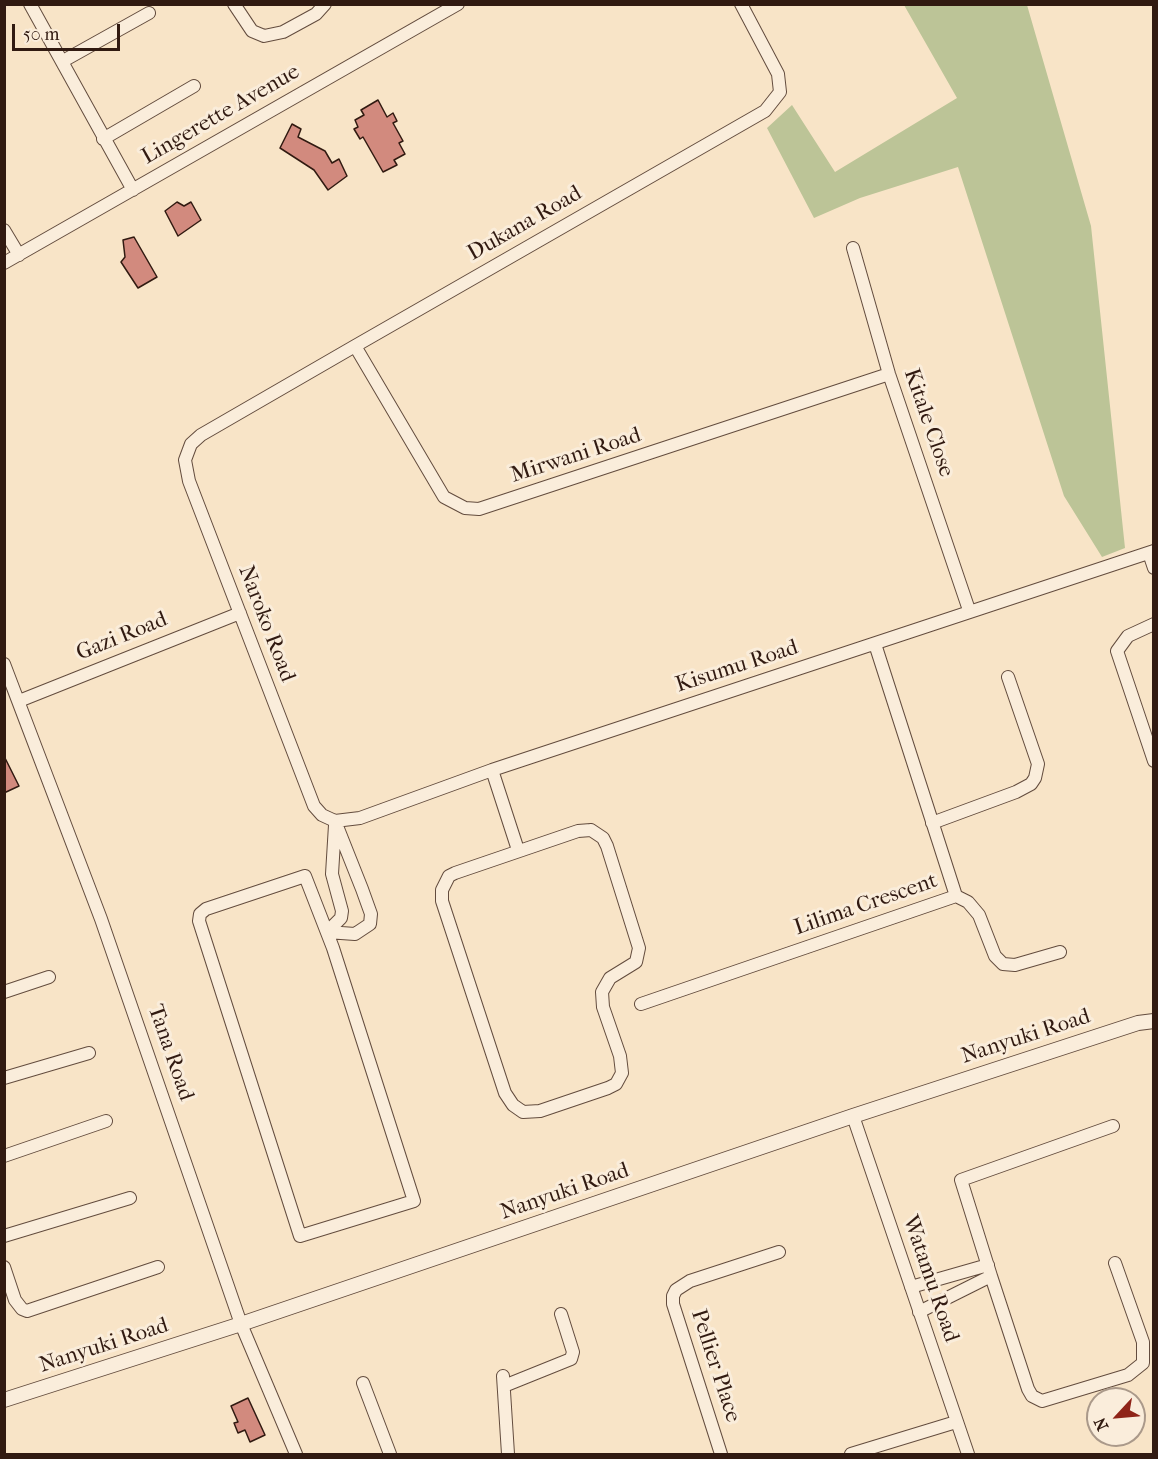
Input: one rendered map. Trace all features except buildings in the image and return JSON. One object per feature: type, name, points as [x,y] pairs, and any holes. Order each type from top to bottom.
[{"type":"street","points":[[30,4],[133,190]]},
{"type":"street","points":[[234,4],[252,31],[264,36],[283,32],[316,14],[324,4]]},
{"type":"street","name":"Lingerette Avenue","points":[[4,263],[458,4]]},
{"type":"street","name":"Dukana Road","points":[[201,435],[765,111],[780,92],[778,74],[741,4]]},
{"type":"street","points":[[63,61],[149,13]]},
{"type":"street","points":[[104,139],[194,86]]},
{"type":"street","points":[[4,230],[19,255]]},
{"type":"street","name":"Kitale Close","points":[[853,248],[889,375],[969,610]]},
{"type":"street","name":"Mirwani Road","points":[[355,346],[444,496],[465,508],[479,509],[889,375]]},
{"type":"street","name":"Naroko Road","points":[[201,435],[187,452],[186,469],[309,796],[318,811],[335,821]]},
{"type":"street","points":[[1151,552],[1154,568]]},
{"type":"street","name":"Kisumu Road","points":[[335,821],[360,818],[492,770],[875,644],[969,610],[1151,552]]},
{"type":"street","name":"Gazi Road","points":[[19,700],[240,613]]},
{"type":"street","points":[[1154,624],[1128,636],[1117,651],[1154,762]]},
{"type":"street","name":"Lilima Crescent","points":[[641,1004],[956,896],[875,644]]},
{"type":"street","name":"Tana Road","points":[[4,664],[101,919],[241,1324],[293,1454]]},
{"type":"street","points":[[932,823],[1016,792],[1031,784],[1035,778],[1038,764],[1036,755],[1008,677]]},
{"type":"street","points":[[492,770],[518,850]]},
{"type":"street","points":[[327,932],[341,918],[342,911],[332,874],[335,821]]},
{"type":"street","points":[[327,932],[355,934],[370,924],[370,914],[362,889],[335,821]]},
{"type":"street","points":[[591,830],[597,833],[607,846],[639,948],[636,962],[610,978],[602,992],[603,1007],[620,1056],[620,1078],[608,1088],[529,1113],[518,1109],[505,1093],[442,901],[442,890],[449,876],[518,850],[578,831],[591,830]]},
{"type":"street","points":[[305,876],[327,932],[414,1201],[300,1236],[199,921],[200,914],[206,909],[305,876]]},
{"type":"street","points":[[956,896],[968,902],[979,915],[995,956],[1003,964],[1015,965],[1060,952]]},
{"type":"street","points":[[4,992],[50,977]]},
{"type":"street","name":"Nanyuki Road","points":[[1138,1023],[1154,1013]]},
{"type":"street","name":"Nanyuki Road","points":[[4,1400],[241,1324],[853,1116],[1138,1023],[1154,1021]]},
{"type":"street","points":[[4,1078],[89,1053]]},
{"type":"street","name":"Watamu Road","points":[[853,1116],[968,1455]]},
{"type":"street","points":[[4,1155],[106,1120]]},
{"type":"street","points":[[1113,1126],[961,1180],[1032,1396],[1042,1401],[1128,1376],[1143,1363],[1143,1342],[1114,1263]]},
{"type":"street","points":[[4,1236],[130,1198]]},
{"type":"street","name":"Pellier Place","points":[[721,1455],[673,1304],[676,1290],[690,1281],[779,1252]]},
{"type":"street","points":[[4,1267],[15,1300],[22,1310],[27,1311],[158,1267]]},
{"type":"street","points":[[911,1287],[989,1270]]},
{"type":"street","points":[[919,1312],[956,1293],[989,1270]]},
{"type":"street","points":[[508,1455],[503,1381],[571,1359],[573,1352],[561,1314]]},
{"type":"street","points":[[363,1383],[390,1455]]},
{"type":"street","points":[[851,1455],[956,1422]]},
{"type":"green space","points":[[904,5],[1027,5],[1091,226],[1125,548],[1102,557],[1064,496],[958,167],[860,198],[814,218],[767,128],[792,105],[835,172],[957,98]]}]
